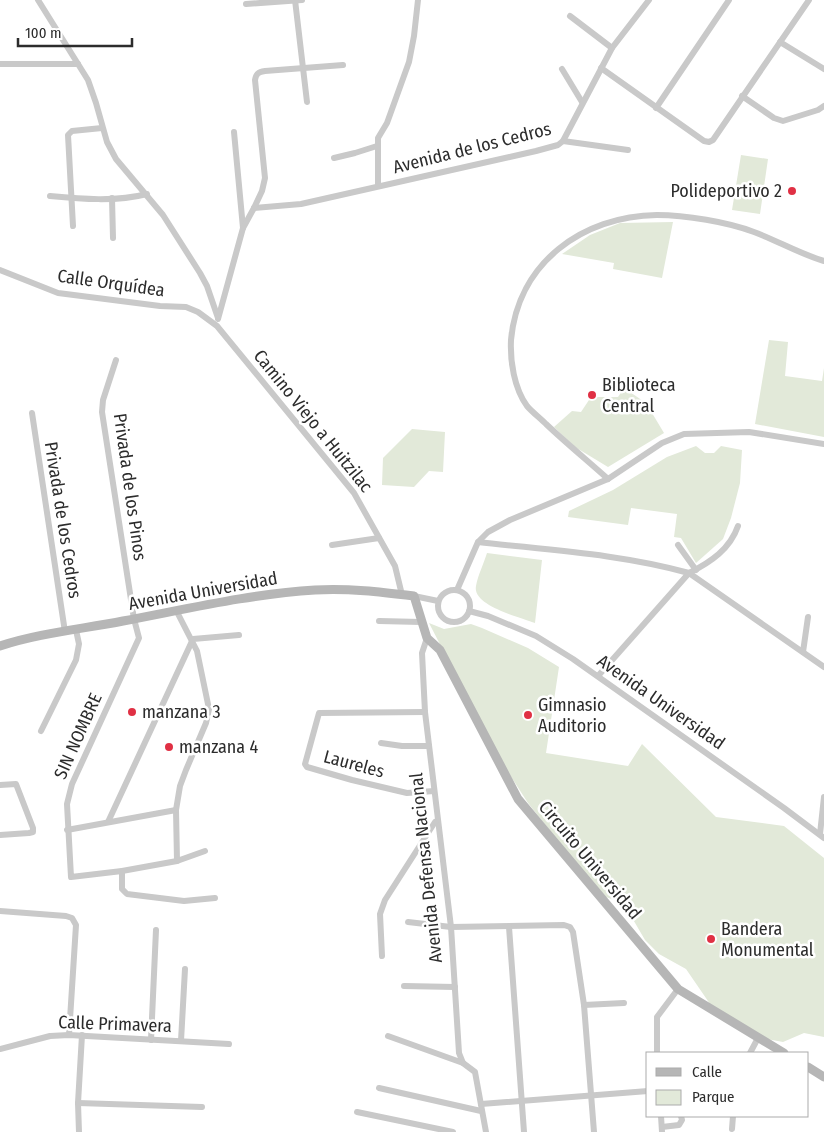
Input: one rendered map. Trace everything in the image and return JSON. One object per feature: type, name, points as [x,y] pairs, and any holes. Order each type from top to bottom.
[{"type":"street","points":[[38,0],[88,80],[102,128],[116,159],[163,215],[200,272],[218,318]]},
{"type":"street","points":[[295,0],[307,102]]},
{"type":"street","points":[[246,4],[302,0]]},
{"type":"street","points":[[378,185],[378,138],[387,123],[409,62],[418,0]]},
{"type":"street","name":"Avenida de los Cedros","points":[[254,208],[301,204],[558,145],[563,141],[612,48],[649,0]]},
{"type":"street","points":[[656,108],[729,0]]},
{"type":"street","points":[[601,68],[704,141],[709,142],[713,140],[809,0]]},
{"type":"street","points":[[570,16],[612,48]]},
{"type":"street","points":[[780,42],[824,69]]},
{"type":"street","points":[[0,64],[78,64]]},
{"type":"street","points":[[216,326],[243,228],[262,190],[265,174],[256,75],[258,72],[265,71],[343,65]]},
{"type":"street","points":[[562,69],[582,102]]},
{"type":"street","points":[[742,96],[774,118],[783,121],[818,110],[824,106]]},
{"type":"street","points":[[73,226],[69,133],[102,128]]},
{"type":"street","points":[[234,132],[243,228]]},
{"type":"street","points":[[563,141],[628,150]]},
{"type":"street","points":[[334,158],[377,146]]},
{"type":"street","points":[[50,196],[112,198],[135,197],[147,194]]},
{"type":"street","points":[[112,198],[113,238]]},
{"type":"street","points":[[608,479],[526,405],[515,380],[510,354],[512,329],[529,282],[543,262],[564,244],[588,230],[612,221],[658,215],[705,220],[751,231],[824,262]]},
{"type":"street","name":"Calle Orquídea","points":[[0,270],[58,293],[160,306],[186,307],[198,312],[216,326]]},
{"type":"street","name":"Camino Viejo a Huitzilac","points":[[216,326],[344,479],[363,507],[395,566],[402,595]]},
{"type":"street","name":"Privada de los Pinos","points":[[116,360],[103,400],[102,412],[134,619]]},
{"type":"street","name":"Privada de los Cedros","points":[[32,413],[65,632]]},
{"type":"street","points":[[457,590],[478,542],[488,532],[510,520],[608,479],[662,443],[684,434],[749,432],[824,444]]},
{"type":"street","points":[[598,676],[693,572],[720,554],[733,538],[738,526]]},
{"type":"street","points":[[332,545],[379,538]]},
{"type":"street","points":[[478,542],[605,557],[693,572],[824,667]]},
{"type":"street","points":[[678,545],[693,572]]},
{"type":"street","name":"Avenida Universidad","points":[[0,646],[30,638],[248,597],[315,590],[366,590],[414,596]]},
{"type":"street","points":[[457,590],[467,595],[470,611],[467,616],[457,622],[446,620],[439,612],[438,601],[445,592],[457,590]]},
{"type":"street","points":[[427,638],[414,596],[438,601]]},
{"type":"street","points":[[176,610],[193,639],[197,650],[209,709],[206,723],[180,786],[176,810],[177,861]]},
{"type":"street","name":"Avenida Universidad","points":[[470,611],[488,616],[536,636],[598,676],[822,836]]},
{"type":"street","points":[[803,652],[808,617]]},
{"type":"street","name":"SIN NOMBRE","points":[[122,872],[71,877],[66,804],[72,784],[139,638],[134,619]]},
{"type":"street","points":[[379,621],[421,622]]},
{"type":"street","name":"SIN NOMBRE","points":[[41,731],[74,666],[79,644],[76,630]]},
{"type":"street","points":[[193,639],[239,635]]},
{"type":"street","name":"Avenida Defensa Nacional","points":[[427,638],[422,653],[425,712],[434,791],[440,822],[451,927],[459,1053],[463,1064],[475,1072],[486,1132]]},
{"type":"street","name":"Circuito Universidad","points":[[427,638],[440,650],[518,799],[678,989],[782,1052]]},
{"type":"street","points":[[108,822],[193,639]]},
{"type":"street","name":"Laureles","points":[[425,712],[320,713],[305,764],[307,767],[352,780],[408,793],[434,791]]},
{"type":"street","points":[[381,743],[402,746],[429,746]]},
{"type":"street","points":[[0,785],[16,784],[33,828],[33,832],[0,835]]},
{"type":"street","points":[[822,836],[824,797]]},
{"type":"street","points":[[67,830],[176,810]]},
{"type":"street","points":[[382,956],[380,914],[385,900],[435,822]]},
{"type":"street","points":[[205,851],[177,861],[122,872],[122,889],[126,894],[184,901],[215,898]]},
{"type":"street","points":[[0,912],[66,916],[72,918],[76,925],[69,1035]]},
{"type":"street","points":[[408,922],[451,927],[570,926],[584,1005],[594,1132]]},
{"type":"street","points":[[509,927],[524,1132]]},
{"type":"street","points":[[150,1040],[156,930]]},
{"type":"street","points":[[181,1042],[185,969]]},
{"type":"street","points":[[404,986],[455,987]]},
{"type":"street","points":[[657,1052],[657,1017],[678,989]]},
{"type":"street","points":[[584,1005],[624,1003]]},
{"type":"street","name":"Calle Primavera","points":[[0,1049],[50,1036],[69,1035],[230,1044]]},
{"type":"street","points":[[79,1132],[78,1103],[82,1035]]},
{"type":"street","points":[[388,1036],[463,1064]]},
{"type":"street","points":[[751,1052],[758,1038]]},
{"type":"street","points":[[809,1068],[824,1077]]},
{"type":"street","points":[[379,1088],[481,1107],[521,1101],[646,1092]]},
{"type":"street","points":[[78,1103],[202,1107]]},
{"type":"street","points":[[357,1112],[452,1132]]},
{"type":"street","points":[[661,1117],[662,1130],[679,1125],[682,1120],[681,1117]]},
{"type":"street","points":[[732,1129],[733,1117]]},
{"type":"green space","points":[[741,155],[768,159],[760,214],[732,210]]},
{"type":"green space","points":[[673,222],[662,278],[613,269],[614,263],[562,254],[590,235],[620,223]]},
{"type":"green space","points":[[769,340],[788,342],[785,376],[822,381],[824,368],[824,437],[755,424]]},
{"type":"green space","points":[[624,388],[646,403],[664,433],[608,467],[575,447],[554,427],[572,411],[581,412],[591,397],[618,397]]},
{"type":"green space","points":[[412,429],[445,432],[443,472],[429,471],[414,487],[382,485],[383,458]]},
{"type":"green space","points":[[696,446],[705,453],[714,453],[721,446],[742,450],[740,483],[731,518],[723,539],[696,563],[681,538],[674,537],[677,514],[631,508],[628,525],[568,517],[569,511],[613,490],[667,457]]},
{"type":"green space","points":[[487,553],[542,560],[535,623],[498,610],[481,599],[477,593],[476,586]]},
{"type":"green space","points":[[429,623],[444,629],[471,624],[528,648],[559,667],[546,753],[628,766],[642,744],[716,817],[784,826],[824,858],[824,1037],[804,1033],[783,1042],[767,1039],[710,1004],[686,969],[659,954],[645,940],[624,904],[601,895],[528,803],[497,755]]},
{"type":"place","name":"Polideportivo 2","points":[[792,191]]},
{"type":"place","name":"Biblioteca Central","points":[[592,395]]},
{"type":"place","name":"manzana 3","points":[[132,712]]},
{"type":"place","name":"Gimnasio Auditorio","points":[[528,715]]},
{"type":"place","name":"manzana 4","points":[[169,747]]},
{"type":"place","name":"Bandera Monumental","points":[[711,939]]}]
